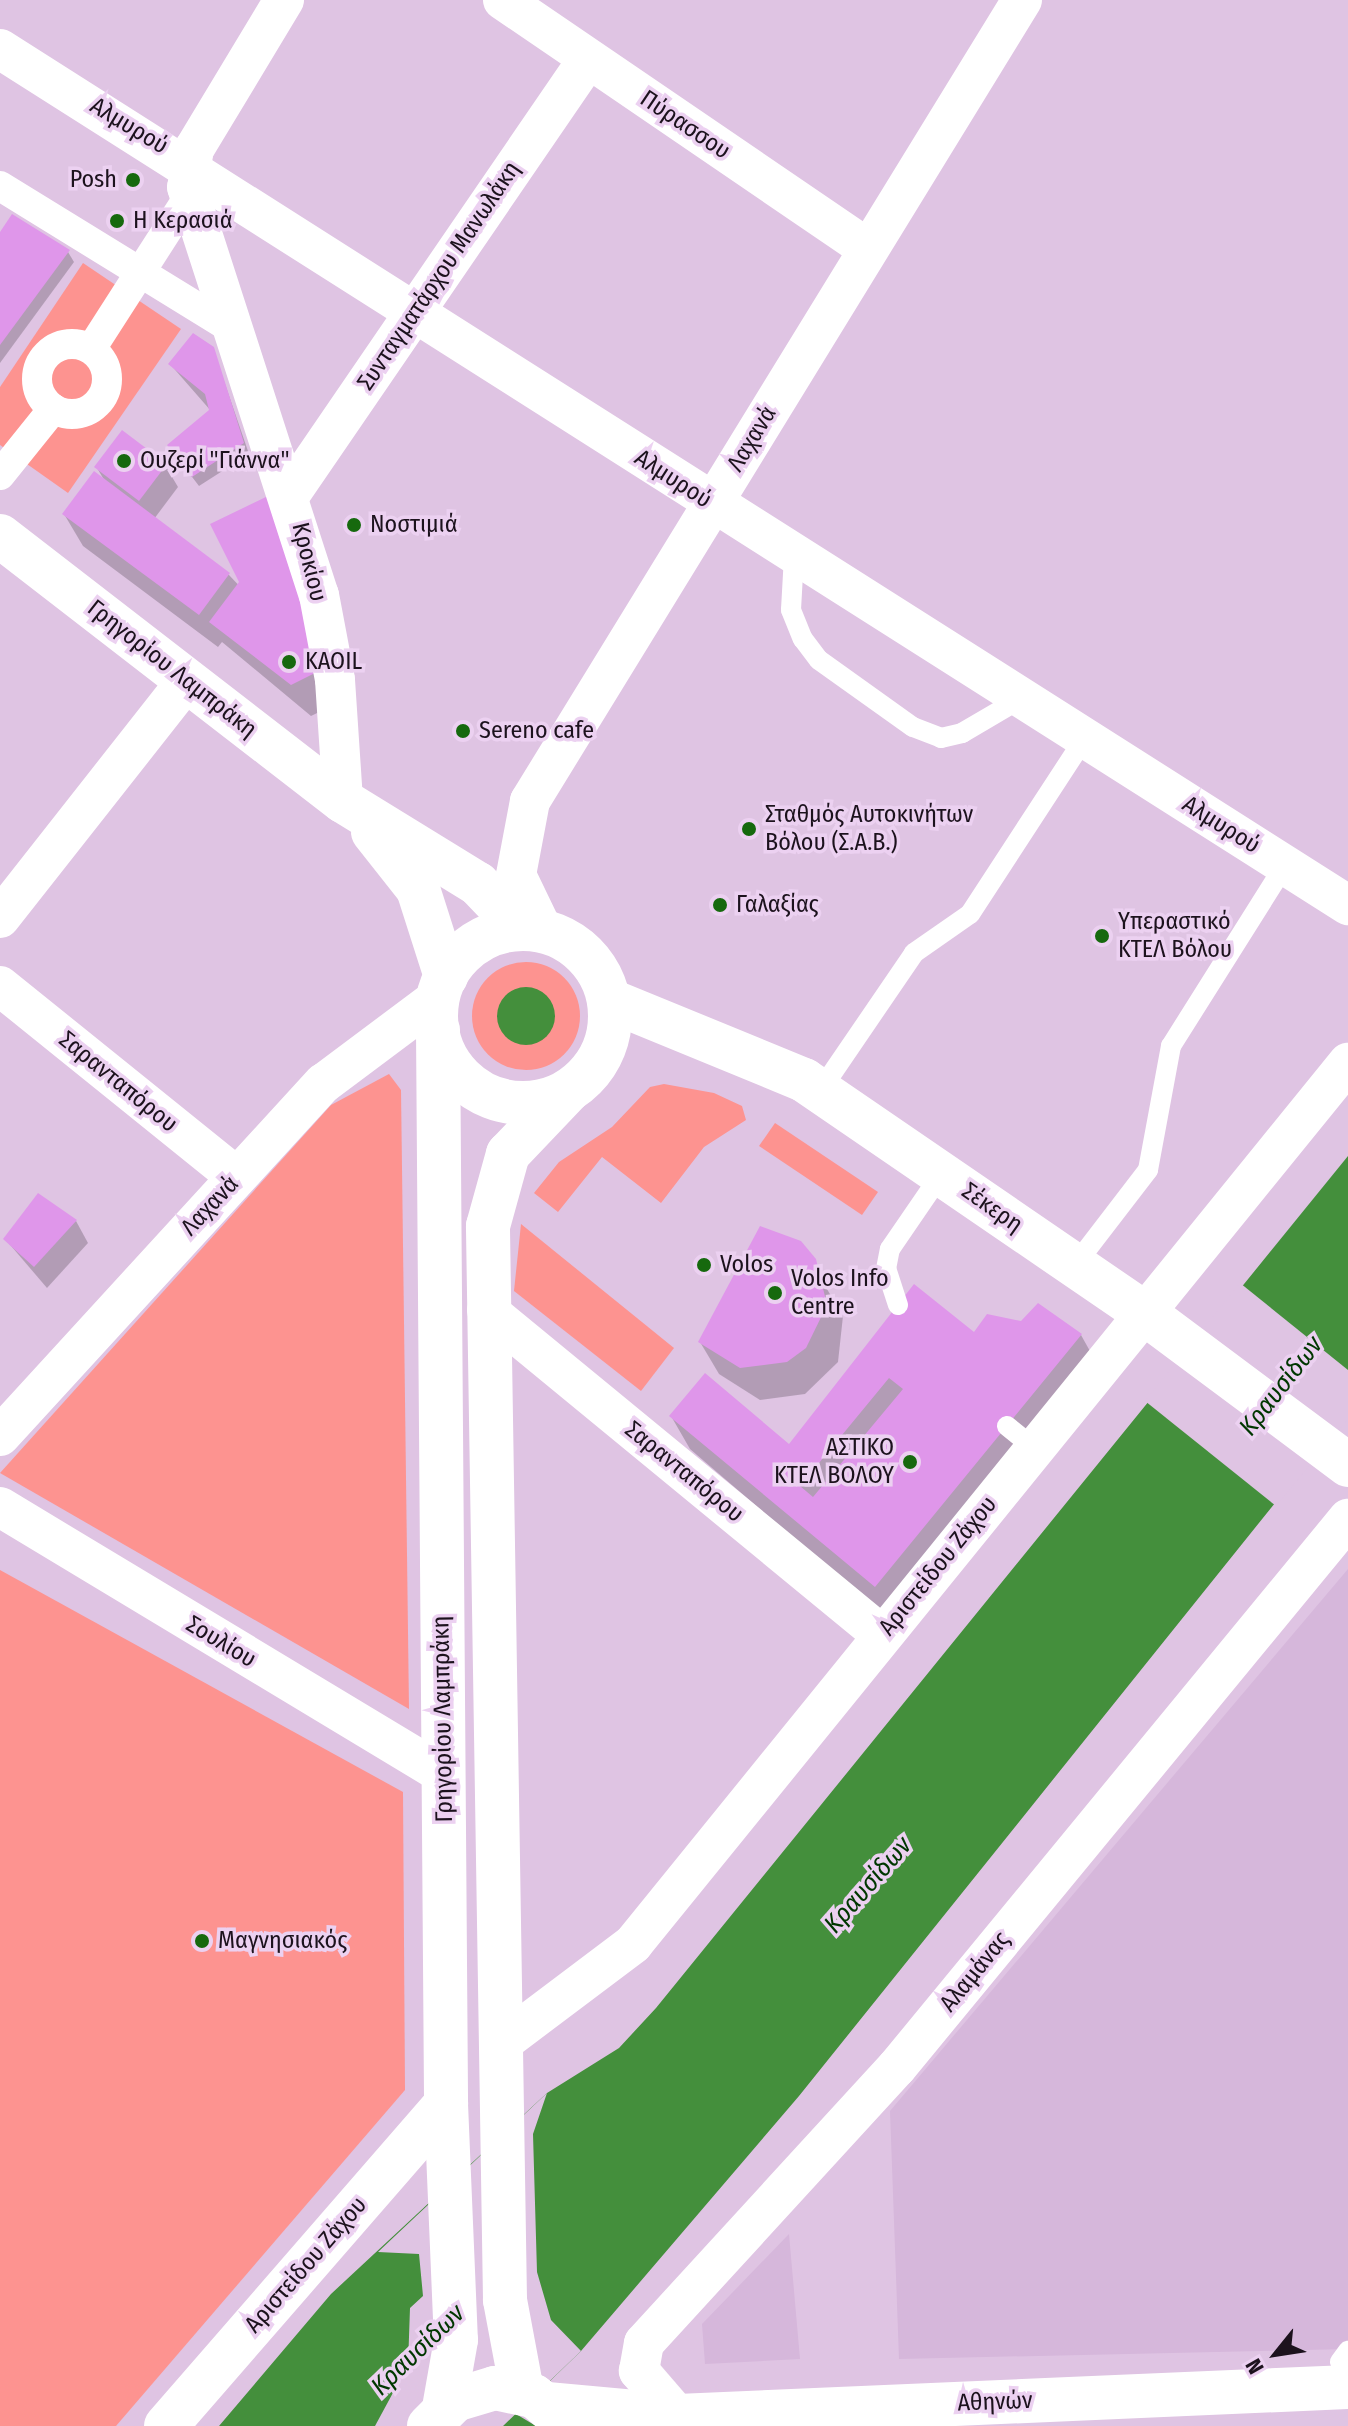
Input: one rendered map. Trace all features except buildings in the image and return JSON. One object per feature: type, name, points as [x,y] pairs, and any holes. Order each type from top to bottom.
[{"type":"main road","name":"Γρηγορίου Λαμπράκη","points":[[0,536],[343,801],[467,876],[532,930]]},
{"type":"main road","name":"Γρηγορίου Λαμπράκη","points":[[343,801],[411,876],[441,1001],[446,2104],[452,2183],[456,2340],[436,2417]]},
{"type":"main road","points":[[543,2404],[505,2300],[488,1226],[502,1164],[568,1091],[603,1052],[609,1000],[592,963],[532,930],[472,946],[441,1001],[456,1070],[487,1095],[525,1103],[568,1091]]},
{"type":"main road","name":"Σέκερη","points":[[609,1000],[764,1060],[820,1091],[1155,1321],[1348,1465]]},
{"type":"main road","name":"Αριστείδου Ζάχου","points":[[166,2426],[446,2104]]},
{"type":"main road","name":"Αθηνών","points":[[436,2417],[481,2389],[543,2404],[678,2416],[1345,2367]]},
{"type":"street","points":[[91,349],[189,180],[284,0]]},
{"type":"street","name":"Πύρασσου","points":[[503,0],[868,249]]},
{"type":"street","name":"Λαχανά","points":[[532,930],[518,883],[524,813],[1022,0]]},
{"type":"street","name":"Αλμυρού","points":[[0,49],[189,180],[416,311],[712,505],[1348,905]]},
{"type":"street","name":"Συνταγματάρχου Μανωλάκη","points":[[291,493],[588,59]]},
{"type":"street","name":"Κροκίου","points":[[189,180],[291,493],[335,680],[343,801]]},
{"type":"street","points":[[4,195],[139,270],[236,331]]},
{"type":"street","points":[[64,345],[91,349],[106,371],[102,398],[80,414],[53,409],[38,387],[42,361],[64,345]]},
{"type":"street","points":[[0,475],[53,409]]},
{"type":"street","points":[[0,918],[187,680]]},
{"type":"street","name":"Σαρανταπόρου","points":[[0,986],[237,1177]]},
{"type":"street","name":"Λαχανά","points":[[0,1436],[324,1083],[441,1001]]},
{"type":"street","name":"Αριστείδου Ζάχου","points":[[503,2042],[633,1944],[882,1635],[1020,1437],[1155,1321],[1348,1063]]},
{"type":"street","name":"Σαρανταπόρου","points":[[487,1310],[882,1635]]},
{"type":"street","name":"Σουλίου","points":[[0,1507],[445,1775]]},
{"type":"street","name":"Αλαμάνας","points":[[678,2416],[641,2377],[644,2343],[897,2067],[1348,1519]]},
{"type":"lane","points":[[794,556],[791,610],[803,639],[819,660],[913,727],[941,738],[962,733],[1020,699]]},
{"type":"lane","points":[[820,1091],[914,953],[970,914],[1084,739]]},
{"type":"lane","points":[[1075,1265],[1148,1170],[1171,1046],[1285,865]]},
{"type":"lane","points":[[898,1305],[886,1269],[890,1249],[942,1173]]},
{"type":"shaded area","points":[[83,263],[181,329],[68,493],[0,445],[0,387]]},
{"type":"shaded area","points":[[526,962],[556,971],[564,978],[571,986],[580,1016],[571,1046],[564,1054],[556,1061],[526,1070],[496,1061],[488,1054],[481,1046],[472,1016],[481,986],[488,978],[496,971]]},
{"type":"shaded area","points":[[389,1074],[401,1090],[409,1709],[0,1473],[331,1105]]},
{"type":"shaded area","points":[[664,1084],[714,1093],[742,1106],[746,1120],[704,1147],[661,1203],[602,1157],[558,1212],[534,1193],[559,1162],[612,1127],[650,1087]]},
{"type":"shaded area","points":[[775,1123],[878,1192],[862,1215],[759,1146]]},
{"type":"shaded area","points":[[521,1224],[674,1348],[641,1391],[514,1291]]},
{"type":"shaded area","points":[[1348,1569],[1348,2349],[899,2359],[890,2111]]},
{"type":"shaded area","name":"Μαγνησιακός","points":[[0,1570],[403,1792],[405,2090],[116,2426],[0,2426]]},
{"type":"shaded area","points":[[789,2234],[800,2359],[705,2364],[702,2324]]},
{"type":"water","points":[[526,987],[547,995],[555,1016],[547,1037],[526,1045],[505,1037],[497,1016],[505,995]]},
{"type":"water","name":"Κραυσίδων","points":[[1348,1156],[1348,1412],[799,2096],[581,2351],[516,2414],[536,2426],[219,2426],[331,2294],[547,2093],[619,2048],[656,2008]]},
{"type":"pier","points":[[1240,1283],[1348,1370],[1348,1419],[1276,1506],[1145,1401]]},
{"type":"pier","points":[[547,2093],[533,2134],[537,2272],[551,2320],[581,2351],[503,2426],[375,2426],[408,2365],[410,2308],[423,2296],[419,2254],[378,2252]]},
{"type":"place","name":"Posh","points":[[133,180]]},
{"type":"place","name":"Η Κερασιά","points":[[117,221]]},
{"type":"place","name":"Ουζερί \"Γιάννα\"","points":[[124,461]]},
{"type":"place","name":"Νοστιμιά","points":[[354,525]]},
{"type":"place","name":"KAOIL","points":[[289,662]]},
{"type":"place","name":"Sereno cafe","points":[[463,731]]},
{"type":"place","name":"Σταθμός Αυτοκινήτων Βόλου (Σ.Α.Β.)","points":[[749,829]]},
{"type":"place","name":"Γαλαξίας","points":[[720,905]]},
{"type":"place","name":"Υπεραστικό ΚΤΕΛ Βόλου","points":[[1102,936]]},
{"type":"place","name":"Volos","points":[[704,1265]]},
{"type":"place","name":"Volos Info Centre","points":[[775,1293]]},
{"type":"place","name":"ΑΣΤΙΚΟ ΚΤΕΛ ΒΟΛΟΥ","points":[[910,1462]]},
{"type":"place","name":"Μαγνησιακός","points":[[202,1941]]}]
